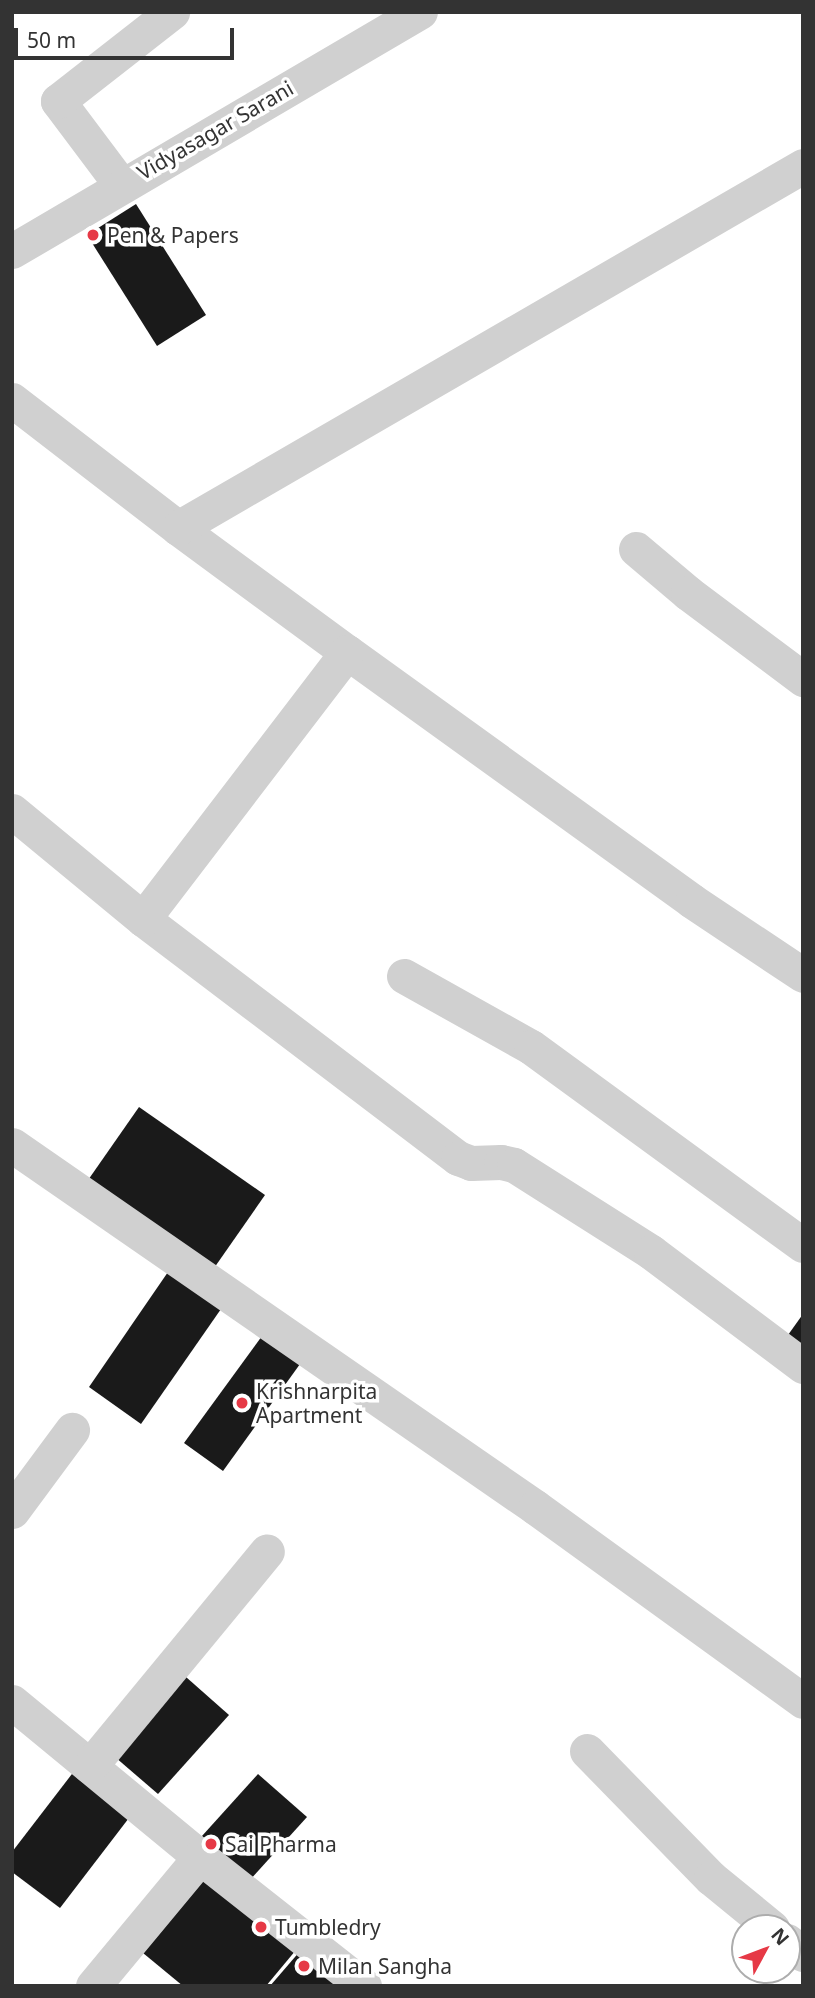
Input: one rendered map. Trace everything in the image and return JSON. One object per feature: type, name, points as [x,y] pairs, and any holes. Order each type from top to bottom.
[{"type":"street","points":[[121,185],[58,101],[172,12]]},
{"type":"street","name":"Vidyasagar Sarani","points":[[12,251],[420,12]]},
{"type":"street","points":[[178,528],[803,166]]},
{"type":"street","points":[[12,400],[178,528],[347,652],[692,901],[803,975]]},
{"type":"street","points":[[636,549],[688,593],[803,680]]},
{"type":"street","points":[[143,919],[347,652]]},
{"type":"street","points":[[12,811],[143,919],[458,1158],[482,1165],[501,1162],[525,1172],[651,1252],[803,1366]]},
{"type":"street","points":[[404,976],[531,1046],[803,1245]]},
{"type":"street","points":[[12,1145],[534,1507],[803,1701]]},
{"type":"street","points":[[12,1511],[72,1430]]},
{"type":"street","points":[[90,1766],[267,1551]]},
{"type":"street","points":[[12,1702],[200,1857],[364,1986]]},
{"type":"street","points":[[587,1751],[711,1878],[755,1914]]},
{"type":"street","points":[[93,1986],[200,1857]]},
{"type":"building","points":[[136,204],[206,315],[157,346],[87,235]]},
{"type":"building","points":[[139,1107],[265,1195],[212,1271],[86,1183]]},
{"type":"building","points":[[168,1272],[221,1309],[141,1424],[89,1387]]},
{"type":"building","points":[[803,1314],[803,1357],[783,1342]]},
{"type":"building","name":"Krishnarpita Apartment","points":[[262,1336],[300,1364],[223,1471],[184,1443]]},
{"type":"building","points":[[186,1677],[229,1715],[158,1794],[115,1757]]},
{"type":"building","points":[[75,1770],[132,1814],[60,1908],[12,1872],[12,1852]]},
{"type":"building","points":[[258,1774],[307,1817],[250,1880],[202,1836]]},
{"type":"building","points":[[207,1876],[296,1950],[266,1986],[183,1986],[143,1953]]},
{"type":"building","name":"Milan Sangha","points":[[301,1950],[337,1986],[270,1986]]},
{"type":"place","name":"Pen & Papers","points":[[93,235]]},
{"type":"place","name":"Krishnarpita Apartment","points":[[242,1403]]},
{"type":"place","name":"Sai Pharma","points":[[211,1844]]},
{"type":"place","name":"Tumbledry","points":[[261,1927]]},
{"type":"place","name":"Milan Sangha","points":[[304,1966]]}]
